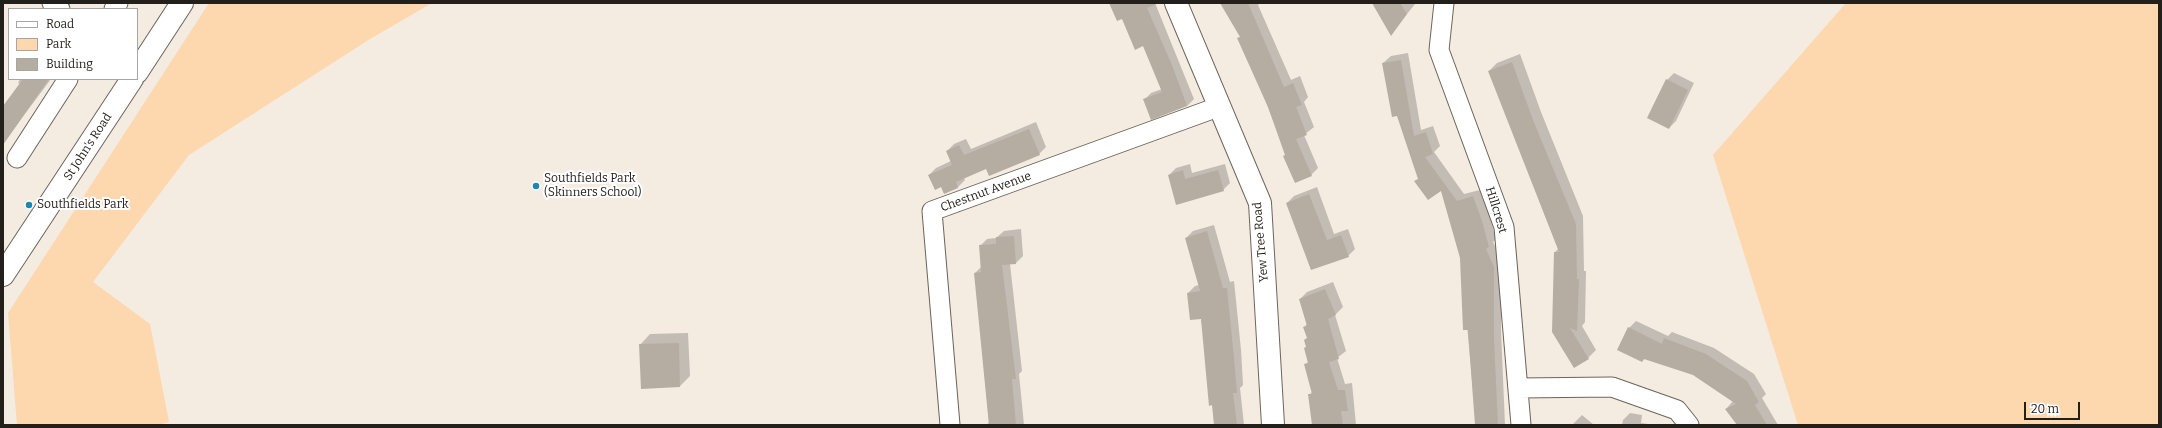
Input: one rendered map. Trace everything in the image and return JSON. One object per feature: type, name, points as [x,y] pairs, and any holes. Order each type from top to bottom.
[{"type":"main road","points":[[138,70],[182,3]]},
{"type":"main road","name":"Yew Tree Road","points":[[1176,3],[1218,107],[1260,203],[1273,425]]},
{"type":"main road","name":"St John's Road","points":[[3,274],[131,80]]},
{"type":"street","name":"Hillcrest","points":[[1444,3],[1439,50],[1504,227],[1521,425]]},
{"type":"street","points":[[17,158],[67,80]]},
{"type":"street","name":"Chestnut Avenue","points":[[950,425],[932,212],[1218,107]]},
{"type":"street","points":[[1518,388],[1612,386],[1677,410],[1689,425]]},
{"type":"green space","points":[[209,3],[432,3],[370,39],[189,155],[93,282],[150,324],[169,422],[158,425],[17,425],[8,313]]},
{"type":"green space","points":[[1846,3],[2159,3],[2159,425],[1798,425],[1713,155]]},
{"type":"building","points":[[1109,3],[1159,3],[1147,8],[1172,65],[1187,106],[1151,120],[1143,99],[1162,92],[1143,46],[1135,50],[1122,19],[1117,21]]},
{"type":"building","points":[[1220,3],[1248,3],[1284,87],[1293,83],[1302,105],[1296,107],[1307,135],[1296,139],[1312,176],[1295,183],[1283,156],[1285,155],[1268,107],[1237,38],[1240,37]]},
{"type":"building","points":[[1372,3],[1400,3],[1407,14],[1391,36]]},
{"type":"building","points":[[1401,60],[1414,136],[1426,132],[1433,154],[1425,157],[1457,201],[1473,196],[1489,247],[1486,249],[1494,267],[1494,338],[1498,425],[1475,425],[1468,330],[1463,330],[1460,258],[1441,191],[1428,200],[1414,181],[1418,179],[1397,116],[1392,117],[1382,63]]},
{"type":"building","points":[[1512,62],[1533,120],[1576,224],[1577,279],[1579,279],[1577,331],[1570,328],[1589,359],[1574,368],[1552,332],[1554,252],[1559,252],[1488,71]]},
{"type":"building","points":[[1666,79],[1688,90],[1669,129],[1647,118]]},
{"type":"building","points":[[22,80],[48,80],[3,145],[3,106]]},
{"type":"building","points":[[1029,129],[1040,155],[989,176],[986,169],[956,182],[958,188],[944,194],[941,187],[935,190],[928,175],[952,165],[946,151],[959,145],[964,155]]},
{"type":"building","points":[[1183,170],[1185,179],[1218,170],[1224,191],[1176,205],[1168,175]]},
{"type":"building","points":[[1309,194],[1327,240],[1341,235],[1349,257],[1311,270],[1286,203]]},
{"type":"building","points":[[1207,231],[1223,288],[1227,288],[1237,393],[1233,393],[1237,425],[1214,425],[1212,405],[1209,406],[1201,319],[1190,320],[1187,293],[1200,291],[1185,238]]},
{"type":"building","points":[[1014,236],[1016,264],[1002,265],[1016,379],[1012,379],[1016,425],[989,425],[974,273],[981,272],[979,245],[996,244],[996,237]]},
{"type":"building","points":[[1325,289],[1336,315],[1328,319],[1339,359],[1329,362],[1338,390],[1345,390],[1348,411],[1341,411],[1343,425],[1312,425],[1308,394],[1312,394],[1304,364],[1308,363],[1304,348],[1306,347],[1304,340],[1307,338],[1303,327],[1307,326],[1299,299]]},
{"type":"building","points":[[1628,327],[1662,344],[1664,338],[1706,354],[1747,381],[1759,402],[1755,405],[1767,425],[1737,425],[1725,409],[1736,404],[1693,375],[1644,359],[1642,362],[1617,350]]},
{"type":"building","points":[[679,343],[680,387],[641,389],[639,344]]},
{"type":"place","name":"Southfields Park (Skinners School)","points":[[536,186]]},
{"type":"place","name":"Southfields Park","points":[[29,205]]}]
